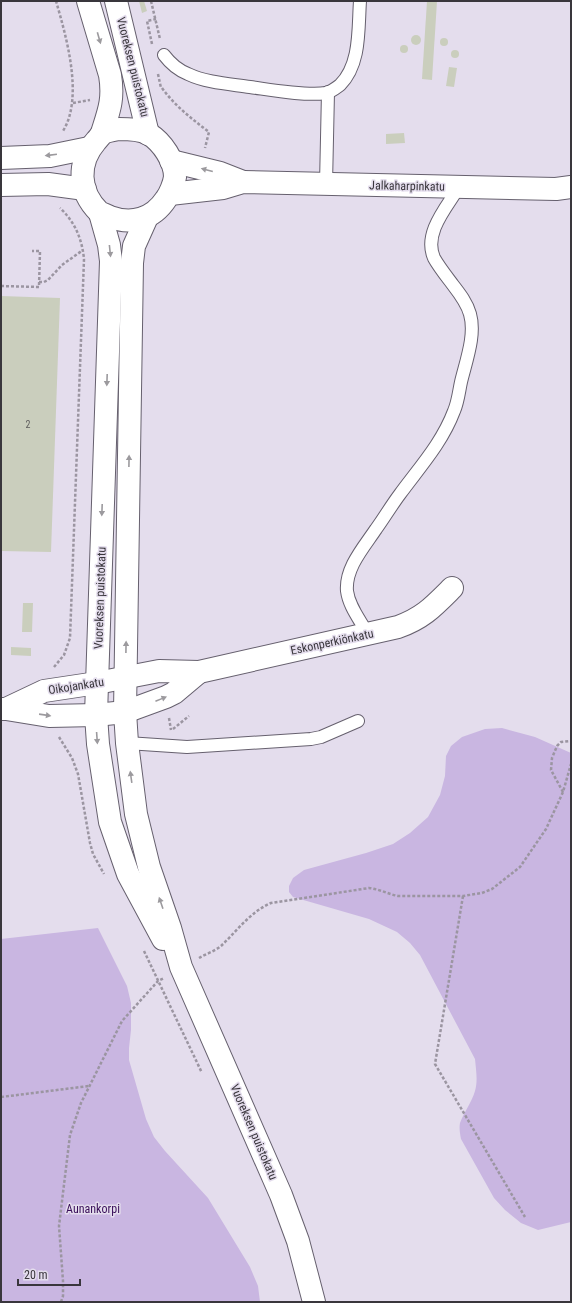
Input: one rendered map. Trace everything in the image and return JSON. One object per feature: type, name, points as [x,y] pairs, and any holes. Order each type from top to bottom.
[{"type":"main road","name":"Vuoreksen puistokatu","points":[[88,1],[112,86],[112,103],[96,141]]},
{"type":"main road","name":"Vuoreksen puistokatu","points":[[116,1],[148,134]]},
{"type":"main road","points":[[1,158],[50,156],[96,141],[119,129],[133,128],[148,134],[161,144],[171,161],[175,177],[170,194],[161,207],[147,217],[132,221],[117,219],[100,213],[90,200],[85,189],[82,176],[83,163],[96,141]]},
{"type":"main road","name":"Jalkaharpinkatu","points":[[171,161],[220,173],[243,182]]},
{"type":"main road","name":"Jalkaharpinkatu","points":[[170,194],[223,188],[243,182],[556,189],[571,188]]},
{"type":"main road","points":[[2,185],[48,184],[85,189]]},
{"type":"main road","name":"Vuoreksen puistokatu","points":[[100,213],[109,245],[110,261],[96,715],[98,744],[110,822],[128,874],[157,930],[181,967]]},
{"type":"main road","name":"Vuoreksen puistokatu","points":[[147,217],[134,246],[132,263],[125,712],[126,743],[136,814],[148,867],[170,928],[181,967],[281,1195],[298,1241],[314,1302]]},
{"type":"main road","name":"Eskonperkiönkatu","points":[[126,677],[159,671],[199,672],[398,627],[427,613],[452,588]]},
{"type":"main road","name":"Eskonperkiönkatu","points":[[125,712],[174,693],[199,672]]},
{"type":"main road","name":"Oikojankatu","points":[[4,709],[44,690],[126,677]]},
{"type":"main road","name":"Oikojankatu","points":[[4,709],[50,716],[96,715],[125,712]]},
{"type":"lane","points":[[164,55],[177,68],[188,74],[206,80],[287,92],[328,92],[338,86],[352,66],[357,48],[360,1]]},
{"type":"lane","points":[[326,184],[328,92]]},
{"type":"lane","points":[[1,164],[2,185]]},
{"type":"lane","points":[[368,635],[350,601],[347,591],[351,569],[399,495],[440,441],[455,410],[471,341],[472,325],[470,314],[466,304],[434,258],[431,240],[438,220],[459,187]]},
{"type":"lane","points":[[126,743],[186,747],[310,739],[321,737],[358,721]]},
{"type":"path","points":[[151,1],[164,55]]},
{"type":"path","points":[[162,88],[187,115],[209,132]]},
{"type":"path","points":[[39,282],[46,282],[62,265],[83,250]]},
{"type":"path","points":[[1,286],[39,287],[40,251],[32,251]]},
{"type":"path","points":[[563,792],[551,770],[552,758],[557,746],[561,742],[571,742]]},
{"type":"path","points":[[181,967],[221,946],[244,922],[271,903],[369,888],[398,896],[463,896],[482,893],[492,889],[520,867],[546,829],[563,792],[571,764]]},
{"type":"path","points":[[463,896],[435,1064],[525,1217]]},
{"type":"path","points":[[61,1302],[63,1296],[63,1281],[59,1226],[70,1135],[81,1103],[122,1021],[158,981]]},
{"type":"path","points":[[1,1096],[90,1086]]},
{"type":"green space","points":[[502,728],[535,737],[571,753],[571,1222],[538,1230],[521,1223],[505,1210],[494,1198],[461,1139],[460,1123],[474,1095],[476,1087],[475,1059],[420,955],[410,943],[397,932],[369,919],[293,897],[289,892],[289,886],[293,878],[304,870],[393,844],[410,833],[428,817],[440,795],[445,776],[446,756],[451,746],[462,737],[485,729]]},
{"type":"green space","name":"Aunankorpi","points":[[98,928],[127,986],[131,1003],[129,1060],[146,1119],[154,1137],[208,1198],[250,1267],[258,1286],[260,1302],[1,1302],[1,939]]},
{"type":"building","points":[[139,1],[144,1],[147,11],[142,13]]},
{"type":"building","points":[[427,1],[437,1],[432,80],[422,79]]},
{"type":"building","points":[[414,35],[418,35],[421,40],[418,45],[414,45],[411,42],[411,38]]},
{"type":"building","points":[[442,38],[446,38],[448,42],[446,46],[442,46],[440,44],[440,40]]},
{"type":"building","points":[[402,45],[406,45],[408,49],[406,53],[402,53],[400,51],[400,47]]},
{"type":"building","points":[[453,50],[457,50],[459,54],[457,58],[453,58],[451,56],[451,52]]},
{"type":"building","points":[[449,67],[457,68],[454,87],[446,86]]},
{"type":"building","points":[[404,133],[405,143],[386,144],[386,134]]},
{"type":"building","points":[[1,296],[60,298],[51,552],[1,551]]},
{"type":"building","points":[[23,603],[33,603],[32,632],[22,632]]},
{"type":"building","points":[[11,647],[31,648],[31,656],[11,655]]}]
